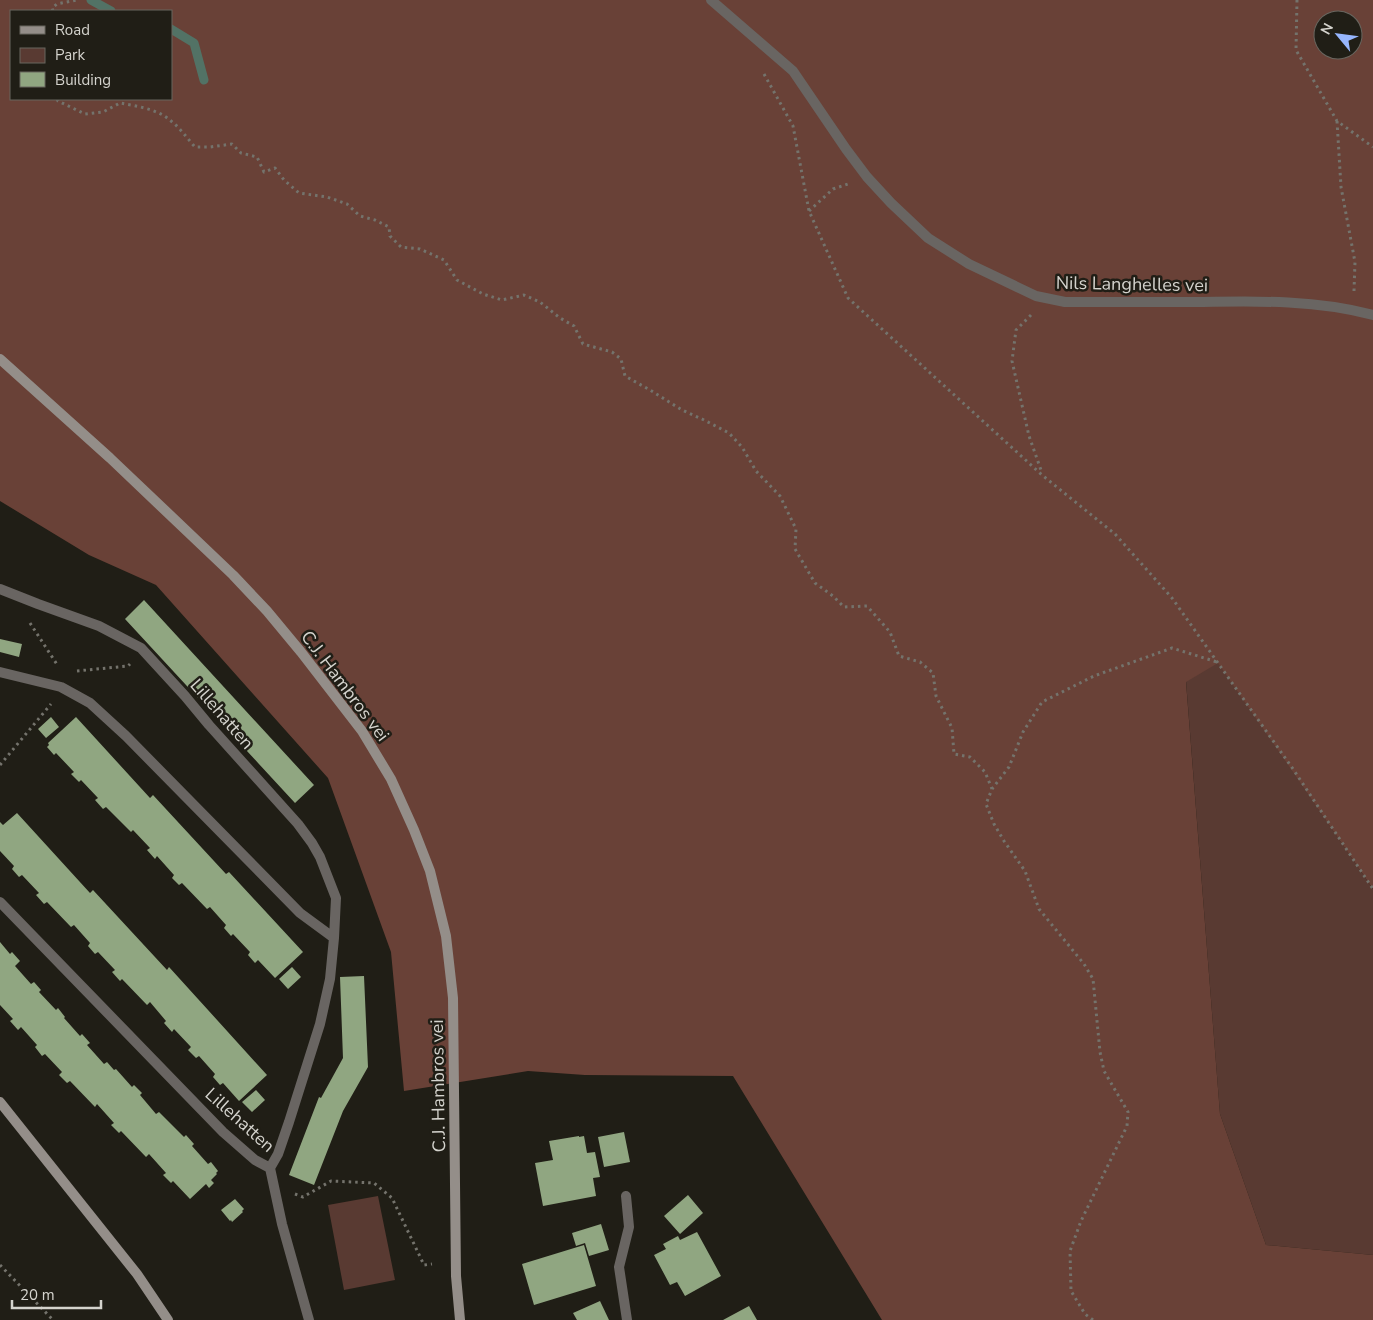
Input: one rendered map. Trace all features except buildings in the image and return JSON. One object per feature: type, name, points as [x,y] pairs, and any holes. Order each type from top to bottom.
[{"type":"main road","name":"C.J. Hambros vei","points":[[0,359],[110,458],[267,611],[362,731],[390,779],[414,830],[430,871],[446,936],[453,998],[456,1276],[460,1320]]},
{"type":"main road","points":[[0,1102],[137,1274],[168,1320]]},
{"type":"street","name":"Nils Langhelles vei","points":[[711,0],[793,71],[867,177],[928,238],[969,264],[1036,296],[1065,302],[1264,301],[1308,304],[1353,310],[1373,315]]},
{"type":"street","name":"Lillehatten","points":[[0,589],[100,626],[141,648],[186,696],[208,725],[298,824],[320,857],[336,898],[330,979],[320,1024],[278,1154],[270,1168],[282,1224],[310,1320]]},
{"type":"street","points":[[0,672],[61,687],[90,703],[139,748],[300,913],[334,938]]},
{"type":"street","name":"Lillehatten","points":[[0,902],[222,1132],[255,1160],[270,1168]]},
{"type":"street","points":[[626,1196],[629,1227],[619,1267],[627,1320]]},
{"type":"path","points":[[53,10],[52,8],[57,4],[77,0]]},
{"type":"path","points":[[1297,0],[1296,50],[1337,121],[1373,147]]},
{"type":"path","points":[[762,71],[793,126],[809,211],[848,298],[1042,475],[1115,534],[1172,598],[1293,769],[1373,889]]},
{"type":"path","points":[[58,100],[85,114],[103,112],[120,103],[138,106],[170,119],[195,147],[232,144],[241,153],[257,157],[264,172],[275,168],[284,180],[299,193],[327,197],[347,204],[360,216],[375,220],[389,227],[390,236],[401,247],[420,249],[444,260],[457,280],[483,294],[502,300],[524,294],[540,302],[560,318],[574,326],[583,344],[612,352],[621,359],[625,376],[682,410],[729,433],[742,447],[756,471],[780,496],[796,529],[795,549],[815,583],[833,596],[844,608],[867,606],[890,632],[898,656],[920,662],[933,673],[936,696],[952,728],[954,754],[970,757],[984,772],[992,789]]},
{"type":"path","points":[[1337,121],[1341,187],[1355,262],[1353,310]]},
{"type":"path","points":[[809,211],[833,189],[867,177]]},
{"type":"path","points":[[1036,296],[1033,314],[1016,330],[1012,361],[1029,436],[1042,475]]},
{"type":"path","points":[[36,632],[62,671]]},
{"type":"path","points":[[1093,1320],[1085,1314],[1071,1291],[1070,1252],[1081,1221],[1127,1126],[1128,1112],[1104,1071],[1100,1052],[1093,979],[1084,964],[1039,909],[1026,871],[1004,841],[994,824],[986,804],[992,789],[1009,767],[1023,732],[1042,702],[1094,676],[1172,648],[1218,662]]},
{"type":"path","points":[[292,1193],[304,1197],[331,1181],[374,1183],[392,1198],[424,1265],[432,1264]]},
{"type":"path","points":[[0,1265],[53,1320]]},
{"type":"green space","points":[[1218,662],[1373,889],[1373,1255],[1266,1245],[1220,1114],[1186,681]]},
{"type":"green space","points":[[378,1196],[395,1280],[344,1290],[328,1205]]},
{"type":"shaded area","points":[[0,0],[1373,0],[1373,889],[1218,663],[1186,682],[1220,1114],[1266,1245],[1373,1255],[1373,1320],[882,1320],[733,1076],[585,1075],[528,1071],[404,1091],[391,952],[328,778],[156,585],[89,555],[0,501]]},
{"type":"waterway","points":[[91,0],[109,10]]},
{"type":"waterway","points":[[172,30],[194,43],[204,80]]}]
